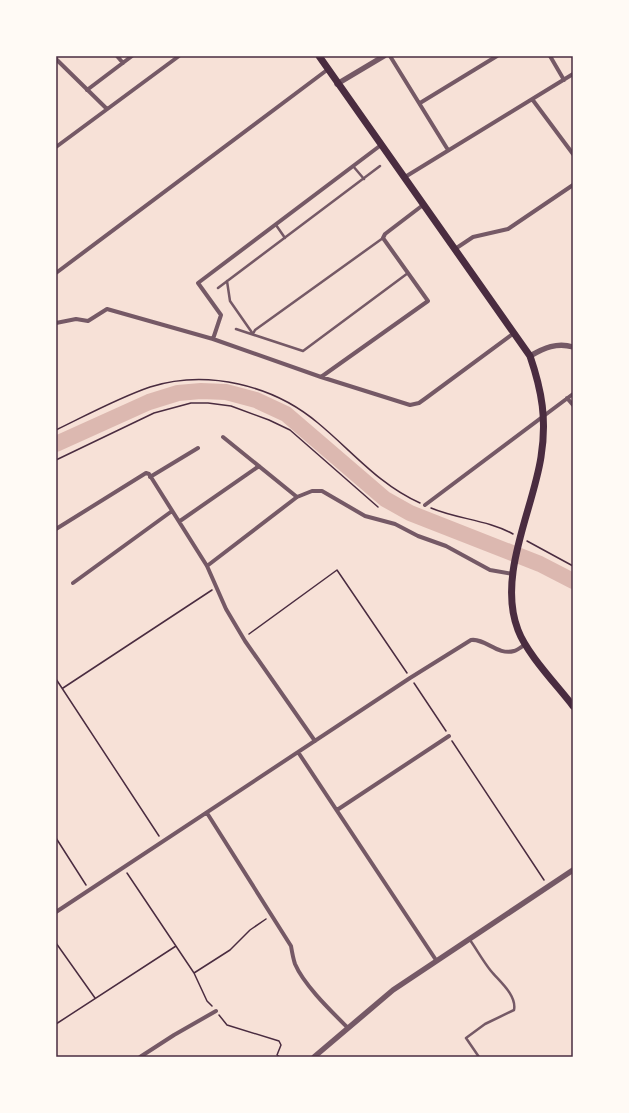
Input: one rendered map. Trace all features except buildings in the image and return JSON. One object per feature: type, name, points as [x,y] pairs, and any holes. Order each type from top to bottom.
[{"type":"main road","points":[[318,56],[405,177],[423,206],[530,356],[537,377],[544,415],[541,458],[520,538],[514,571],[512,603],[514,618],[526,644],[573,706]]},
{"type":"street","points":[[117,56],[123,63]]},
{"type":"street","points":[[87,90],[132,56]]},
{"type":"street","points":[[56,147],[179,56]]},
{"type":"street","points":[[337,84],[384,56]]},
{"type":"street","points":[[390,56],[448,150]]},
{"type":"street","points":[[420,103],[497,56]]},
{"type":"street","points":[[550,56],[564,80]]},
{"type":"street","points":[[56,59],[107,109]]},
{"type":"street","points":[[56,273],[328,70]]},
{"type":"street","points":[[405,177],[573,74]]},
{"type":"street","points":[[532,99],[573,154]]},
{"type":"street","points":[[213,339],[220,315],[198,283],[381,144]]},
{"type":"street","points":[[455,249],[473,236],[508,229],[573,185]]},
{"type":"street","points":[[321,377],[428,301],[383,238],[385,234],[423,206]]},
{"type":"street","points":[[56,323],[76,319],[88,321],[107,309],[213,339],[404,404],[419,403],[514,333]]},
{"type":"street","points":[[530,356],[557,345],[565,344],[573,347]]},
{"type":"street","points":[[425,506],[573,394]]},
{"type":"street","points":[[567,398],[573,405]]},
{"type":"street","points":[[223,437],[297,497]]},
{"type":"street","points":[[150,477],[198,448]]},
{"type":"street","points":[[180,522],[259,466]]},
{"type":"street","points":[[56,529],[146,473],[180,522],[207,566],[226,608],[245,641],[315,741]]},
{"type":"street","points":[[207,566],[297,497],[312,491],[322,491],[365,516],[394,524],[418,536],[446,546],[490,570],[514,571]]},
{"type":"street","points":[[73,583],[172,511]]},
{"type":"street","points":[[56,912],[410,678],[471,640],[475,639],[494,649],[514,651],[526,644]]},
{"type":"street","points":[[337,810],[449,736]]},
{"type":"street","points":[[298,752],[436,960]]},
{"type":"street","points":[[207,813],[290,946],[295,964],[300,972],[327,1007],[348,1027]]},
{"type":"street","points":[[315,1057],[348,1027],[393,990],[573,870]]},
{"type":"street","points":[[140,1057],[174,1035],[216,1011]]},
{"type":"lane","points":[[353,165],[364,179]]},
{"type":"lane","points":[[218,288],[380,166]]},
{"type":"lane","points":[[276,224],[285,238]]},
{"type":"lane","points":[[253,334],[255,330],[383,238]]},
{"type":"lane","points":[[236,328],[303,351],[408,273]]},
{"type":"lane","points":[[228,281],[230,302],[253,334]]},
{"type":"lane","points":[[470,940],[491,971],[510,994],[515,1006],[514,1010],[486,1024],[466,1038],[479,1057]]},
{"type":"path","points":[[56,430],[150,387],[177,381],[201,380],[236,384],[281,398],[305,412],[319,423],[367,468],[395,489],[425,506],[456,517],[507,530],[573,566]]},
{"type":"path","points":[[244,637],[337,570],[449,736],[548,887]]},
{"type":"path","points":[[63,688],[217,587]]},
{"type":"path","points":[[56,679],[163,842]]},
{"type":"path","points":[[56,838],[90,890]]},
{"type":"path","points":[[124,868],[194,973],[207,1001],[227,1025],[279,1041],[281,1044],[277,1055],[280,1057]]},
{"type":"path","points":[[194,973],[230,950],[250,930],[271,914]]},
{"type":"path","points":[[56,943],[96,999]]},
{"type":"path","points":[[56,1024],[176,946]]},
{"type":"waterway","points":[[56,444],[149,402],[178,393],[201,391],[226,392],[256,400],[286,414],[385,499],[410,513],[540,564],[573,581]]}]
